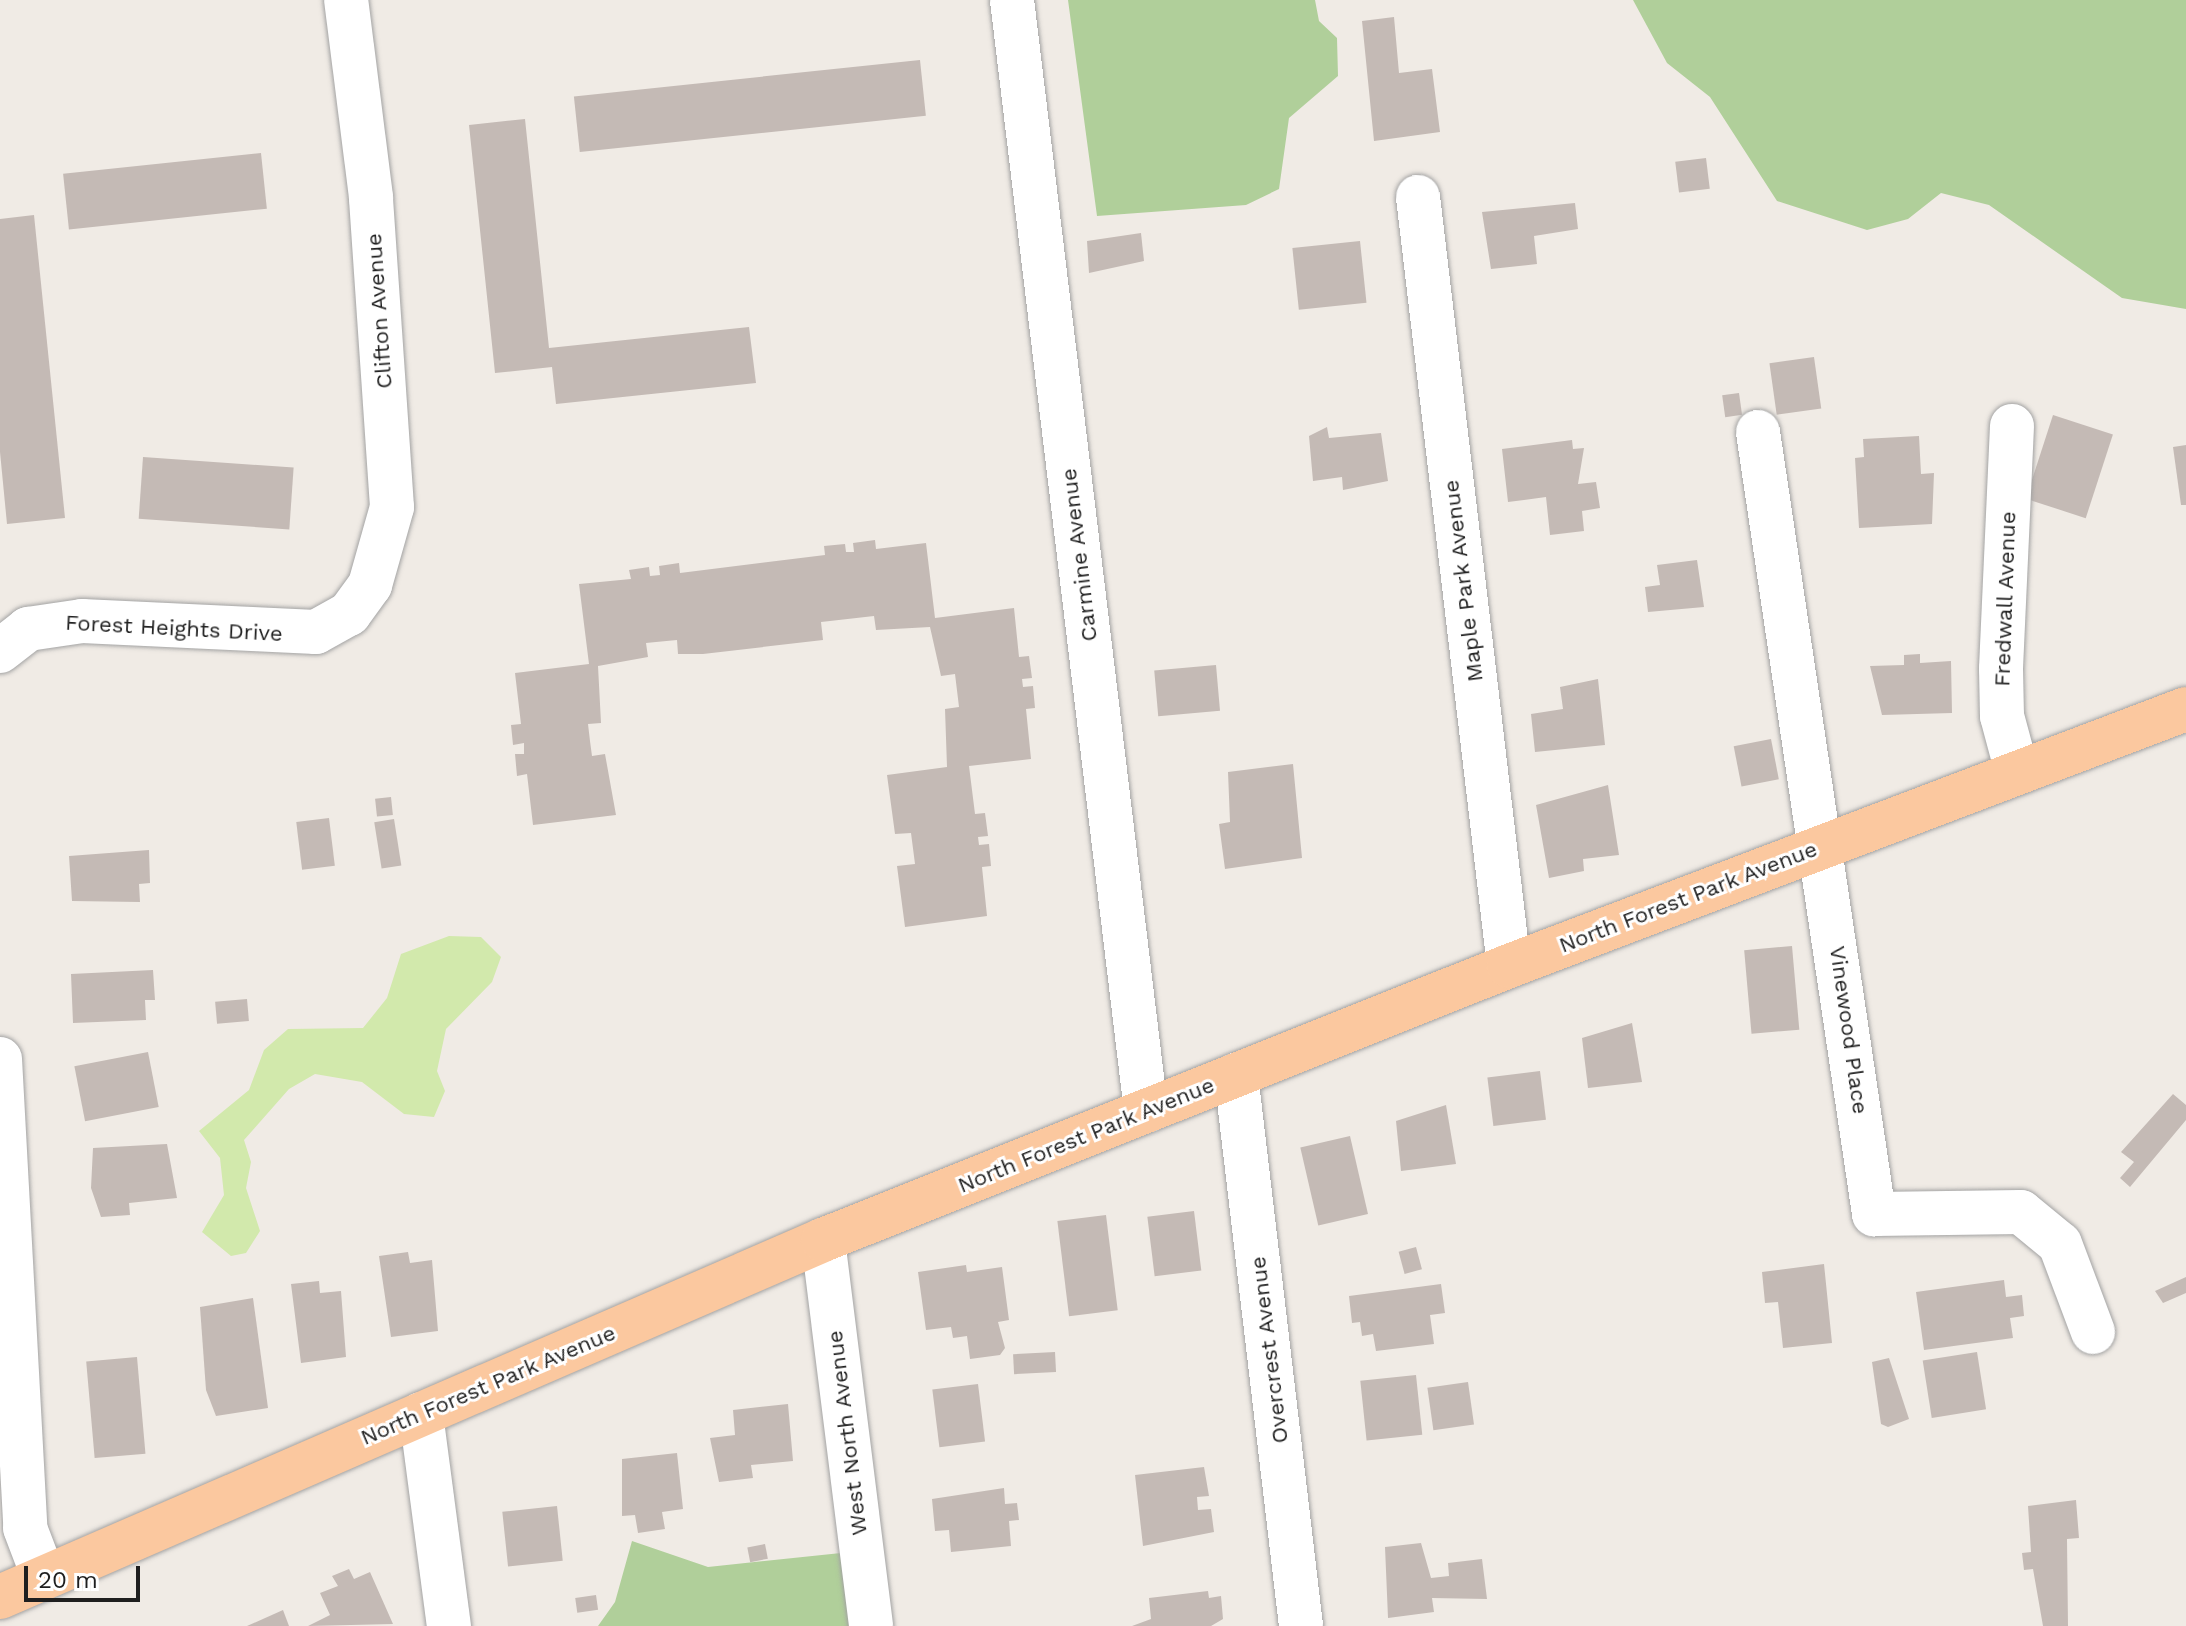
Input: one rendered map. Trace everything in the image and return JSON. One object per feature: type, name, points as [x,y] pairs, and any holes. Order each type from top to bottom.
[{"type":"main road","name":"North Forest Park Avenue","points":[[0,1597],[823,1240],[1509,966],[2186,709]]},
{"type":"street","name":"Clifton Avenue","points":[[346,0],[371,197],[392,507],[383,554],[349,614]]},
{"type":"street","name":"Carmine Avenue","points":[[1012,0],[1146,1111]]},
{"type":"street","name":"Maple Park Avenue","points":[[1418,197],[1509,966]]},
{"type":"street","name":"Fredwall Avenue","points":[[2012,426],[2001,669],[2002,716],[2017,772]]},
{"type":"street","name":"Vinewood Place","points":[[1758,432],[1823,845],[1874,1214],[2021,1212],[2060,1244],[2093,1332]]},
{"type":"street","name":"Forest Heights Drive","points":[[0,650],[28,629],[52,623],[294,634],[316,632],[349,614]]},
{"type":"street","points":[[0,1059],[25,1528],[44,1578]]},
{"type":"street","name":"Overcrest Avenue","points":[[1236,1075],[1301,1626]]},
{"type":"street","name":"West North Avenue","points":[[823,1240],[871,1626]]},
{"type":"street","points":[[421,1414],[449,1626]]},
{"type":"green space","points":[[1068,0],[1315,0],[1319,21],[1337,38],[1338,76],[1289,118],[1279,189],[1246,205],[1097,216]]},
{"type":"green space","points":[[1633,0],[2186,0],[2186,309],[2122,298],[1989,205],[1941,193],[1908,219],[1867,230],[1777,201],[1710,97],[1667,63]]},
{"type":"green space","points":[[449,936],[481,937],[501,957],[492,982],[446,1029],[437,1071],[445,1091],[434,1117],[404,1114],[362,1082],[315,1074],[289,1089],[244,1140],[251,1162],[246,1188],[260,1231],[246,1253],[231,1256],[202,1232],[224,1195],[220,1158],[199,1131],[249,1090],[264,1050],[288,1029],[363,1028],[387,998],[401,954]]},
{"type":"green space","points":[[632,1541],[708,1567],[841,1553],[851,1626],[598,1626],[615,1602]]},
{"type":"building","points":[[1394,17],[1399,73],[1432,69],[1440,132],[1374,141],[1362,21]]},
{"type":"building","points":[[920,60],[926,116],[580,152],[574,96]]},
{"type":"building","points":[[525,119],[549,348],[749,327],[756,383],[556,404],[552,367],[495,373],[469,125]]},
{"type":"building","points":[[261,153],[267,209],[69,229],[63,174]]},
{"type":"building","points":[[1706,158],[1710,189],[1679,193],[1675,162]]},
{"type":"building","points":[[1575,203],[1578,229],[1534,236],[1537,264],[1491,269],[1482,212]]},
{"type":"building","points":[[34,215],[65,518],[7,524],[0,452],[0,219]]},
{"type":"building","points":[[1141,233],[1144,261],[1089,273],[1087,241]]},
{"type":"building","points":[[1360,241],[1366,303],[1299,310],[1292,248]]},
{"type":"building","points":[[1814,357],[1821,408],[1777,415],[1769,363]]},
{"type":"building","points":[[1739,393],[1742,415],[1725,417],[1722,395]]},
{"type":"building","points":[[2053,415],[2113,434],[2086,518],[2026,499]]},
{"type":"building","points":[[1327,427],[1329,438],[1381,433],[1388,481],[1343,490],[1342,477],[1313,481],[1309,436]]},
{"type":"building","points":[[1919,436],[1921,474],[1934,473],[1932,524],[1859,528],[1855,458],[1864,457],[1863,439]]},
{"type":"building","points":[[1572,440],[1573,449],[1584,448],[1578,484],[1596,482],[1600,508],[1582,511],[1584,531],[1550,535],[1546,497],[1508,502],[1502,449]]},
{"type":"building","points":[[2186,445],[2186,505],[2181,505],[2173,447]]},
{"type":"building","points":[[143,457],[294,468],[289,529],[139,519]]},
{"type":"building","points":[[875,540],[876,549],[926,543],[935,618],[1014,608],[1019,657],[1029,656],[1032,678],[1022,679],[1023,687],[1033,686],[1035,708],[1026,709],[1031,759],[969,766],[975,814],[985,813],[988,836],[978,837],[979,845],[989,844],[991,866],[982,867],[987,916],[905,927],[897,866],[915,864],[911,833],[895,834],[887,775],[947,767],[945,709],[959,707],[955,674],[941,676],[930,627],[876,630],[874,616],[821,622],[823,640],[703,654],[678,654],[677,640],[646,643],[648,657],[598,666],[601,723],[588,724],[590,741],[592,756],[605,754],[616,815],[533,825],[527,774],[517,776],[515,754],[524,754],[524,743],[513,745],[511,725],[521,724],[515,673],[589,664],[579,584],[631,579],[629,570],[649,567],[650,576],[660,575],[659,566],[679,563],[680,573],[825,555],[824,546],[845,544],[846,552],[854,552],[853,543]]},
{"type":"building","points":[[1697,560],[1704,607],[1648,612],[1645,587],[1660,585],[1657,565]]},
{"type":"building","points":[[1920,654],[1920,663],[1951,661],[1952,713],[1882,715],[1870,666],[1904,665],[1904,655]]},
{"type":"building","points":[[1216,665],[1220,711],[1158,716],[1154,670]]},
{"type":"building","points":[[1598,679],[1605,745],[1535,752],[1531,714],[1563,709],[1560,687]]},
{"type":"building","points":[[1771,739],[1779,779],[1742,786],[1734,746]]},
{"type":"building","points":[[1293,764],[1302,858],[1225,869],[1219,824],[1230,822],[1228,772]]},
{"type":"building","points":[[1608,785],[1619,855],[1583,859],[1584,871],[1549,878],[1536,805]]},
{"type":"building","points":[[391,797],[393,815],[377,817],[375,799]]},
{"type":"building","points":[[329,818],[335,866],[302,870],[296,822]]},
{"type":"building","points":[[394,819],[401,865],[382,869],[374,822]]},
{"type":"building","points":[[149,850],[150,883],[139,884],[140,902],[72,901],[69,856]]},
{"type":"building","points":[[1792,946],[1799,1030],[1752,1034],[1744,950]]},
{"type":"building","points":[[153,970],[155,1000],[145,1000],[146,1020],[73,1023],[71,974]]},
{"type":"building","points":[[247,999],[249,1021],[217,1024],[215,1002]]},
{"type":"building","points":[[1632,1023],[1642,1082],[1588,1088],[1582,1038]]},
{"type":"building","points":[[148,1052],[159,1107],[85,1121],[74,1066]]},
{"type":"building","points":[[1540,1071],[1546,1120],[1493,1126],[1487,1077]]},
{"type":"building","points":[[2173,1094],[2186,1105],[2186,1120],[2130,1187],[2120,1178],[2134,1162],[2121,1152]]},
{"type":"building","points":[[1446,1105],[1456,1164],[1401,1171],[1396,1121]]},
{"type":"building","points":[[1350,1136],[1368,1214],[1318,1225],[1300,1147]]},
{"type":"building","points":[[167,1144],[177,1198],[129,1203],[130,1215],[101,1217],[91,1188],[93,1148]]},
{"type":"building","points":[[1194,1211],[1201,1271],[1155,1276],[1147,1217]]},
{"type":"building","points":[[1106,1215],[1118,1310],[1069,1316],[1057,1221]]},
{"type":"building","points":[[1416,1247],[1422,1269],[1405,1274],[1399,1252]]},
{"type":"building","points":[[408,1252],[410,1263],[432,1260],[438,1331],[391,1337],[379,1256]]},
{"type":"building","points":[[1824,1264],[1832,1343],[1783,1348],[1778,1302],[1765,1303],[1762,1272]]},
{"type":"building","points":[[966,1265],[967,1272],[1002,1267],[1009,1320],[998,1322],[1005,1348],[1000,1355],[970,1359],[967,1336],[953,1338],[951,1327],[926,1330],[918,1272]]},
{"type":"building","points":[[2186,1277],[2186,1293],[2163,1303],[2155,1291]]},
{"type":"building","points":[[2004,1280],[2006,1297],[2022,1295],[2024,1316],[2010,1318],[2013,1338],[1924,1350],[1916,1292]]},
{"type":"building","points":[[319,1281],[320,1293],[341,1291],[346,1357],[301,1363],[291,1284]]},
{"type":"building","points":[[1441,1284],[1445,1313],[1430,1315],[1434,1344],[1376,1351],[1373,1334],[1362,1336],[1360,1322],[1352,1323],[1349,1296]]},
{"type":"building","points":[[253,1298],[268,1408],[216,1416],[206,1390],[200,1307]]},
{"type":"building","points":[[1055,1352],[1056,1372],[1014,1374],[1013,1354]]},
{"type":"building","points":[[1977,1352],[1986,1409],[1932,1418],[1923,1361]]},
{"type":"building","points":[[137,1357],[145,1454],[95,1458],[86,1361]]},
{"type":"building","points":[[1889,1358],[1909,1419],[1888,1427],[1881,1424],[1872,1362]]},
{"type":"building","points":[[1416,1375],[1422,1435],[1367,1441],[1360,1381]]},
{"type":"building","points":[[1468,1382],[1474,1425],[1433,1430],[1427,1388]]},
{"type":"building","points":[[978,1384],[985,1442],[939,1447],[932,1390]]},
{"type":"building","points":[[788,1404],[793,1461],[751,1465],[753,1478],[719,1482],[710,1438],[735,1435],[733,1410]]},
{"type":"building","points":[[677,1453],[683,1509],[662,1512],[665,1529],[638,1533],[635,1515],[622,1516],[622,1459]]},
{"type":"building","points":[[1204,1467],[1209,1496],[1197,1497],[1198,1510],[1211,1509],[1214,1532],[1143,1546],[1135,1475]]},
{"type":"building","points":[[1004,1488],[1005,1504],[1017,1503],[1019,1520],[1009,1521],[1011,1546],[951,1552],[949,1530],[935,1531],[932,1499]]},
{"type":"building","points":[[2076,1500],[2079,1538],[2067,1539],[2068,1626],[2043,1626],[2033,1569],[2024,1570],[2022,1553],[2031,1552],[2028,1506]]},
{"type":"building","points":[[557,1506],[563,1561],[508,1566],[502,1512]]},
{"type":"building","points":[[1421,1543],[1431,1578],[1449,1576],[1448,1563],[1482,1559],[1487,1599],[1432,1598],[1434,1612],[1388,1618],[1385,1547]]},
{"type":"building","points":[[765,1544],[768,1559],[750,1562],[747,1547]]},
{"type":"building","points":[[349,1569],[354,1579],[370,1572],[393,1624],[308,1626],[330,1615],[320,1593],[338,1586],[332,1576]]},
{"type":"building","points":[[1208,1591],[1209,1598],[1221,1596],[1223,1619],[1211,1626],[1132,1626],[1151,1619],[1149,1598]]},
{"type":"building","points":[[596,1595],[598,1610],[577,1613],[575,1598]]},
{"type":"building","points":[[283,1610],[289,1626],[247,1626]]}]
